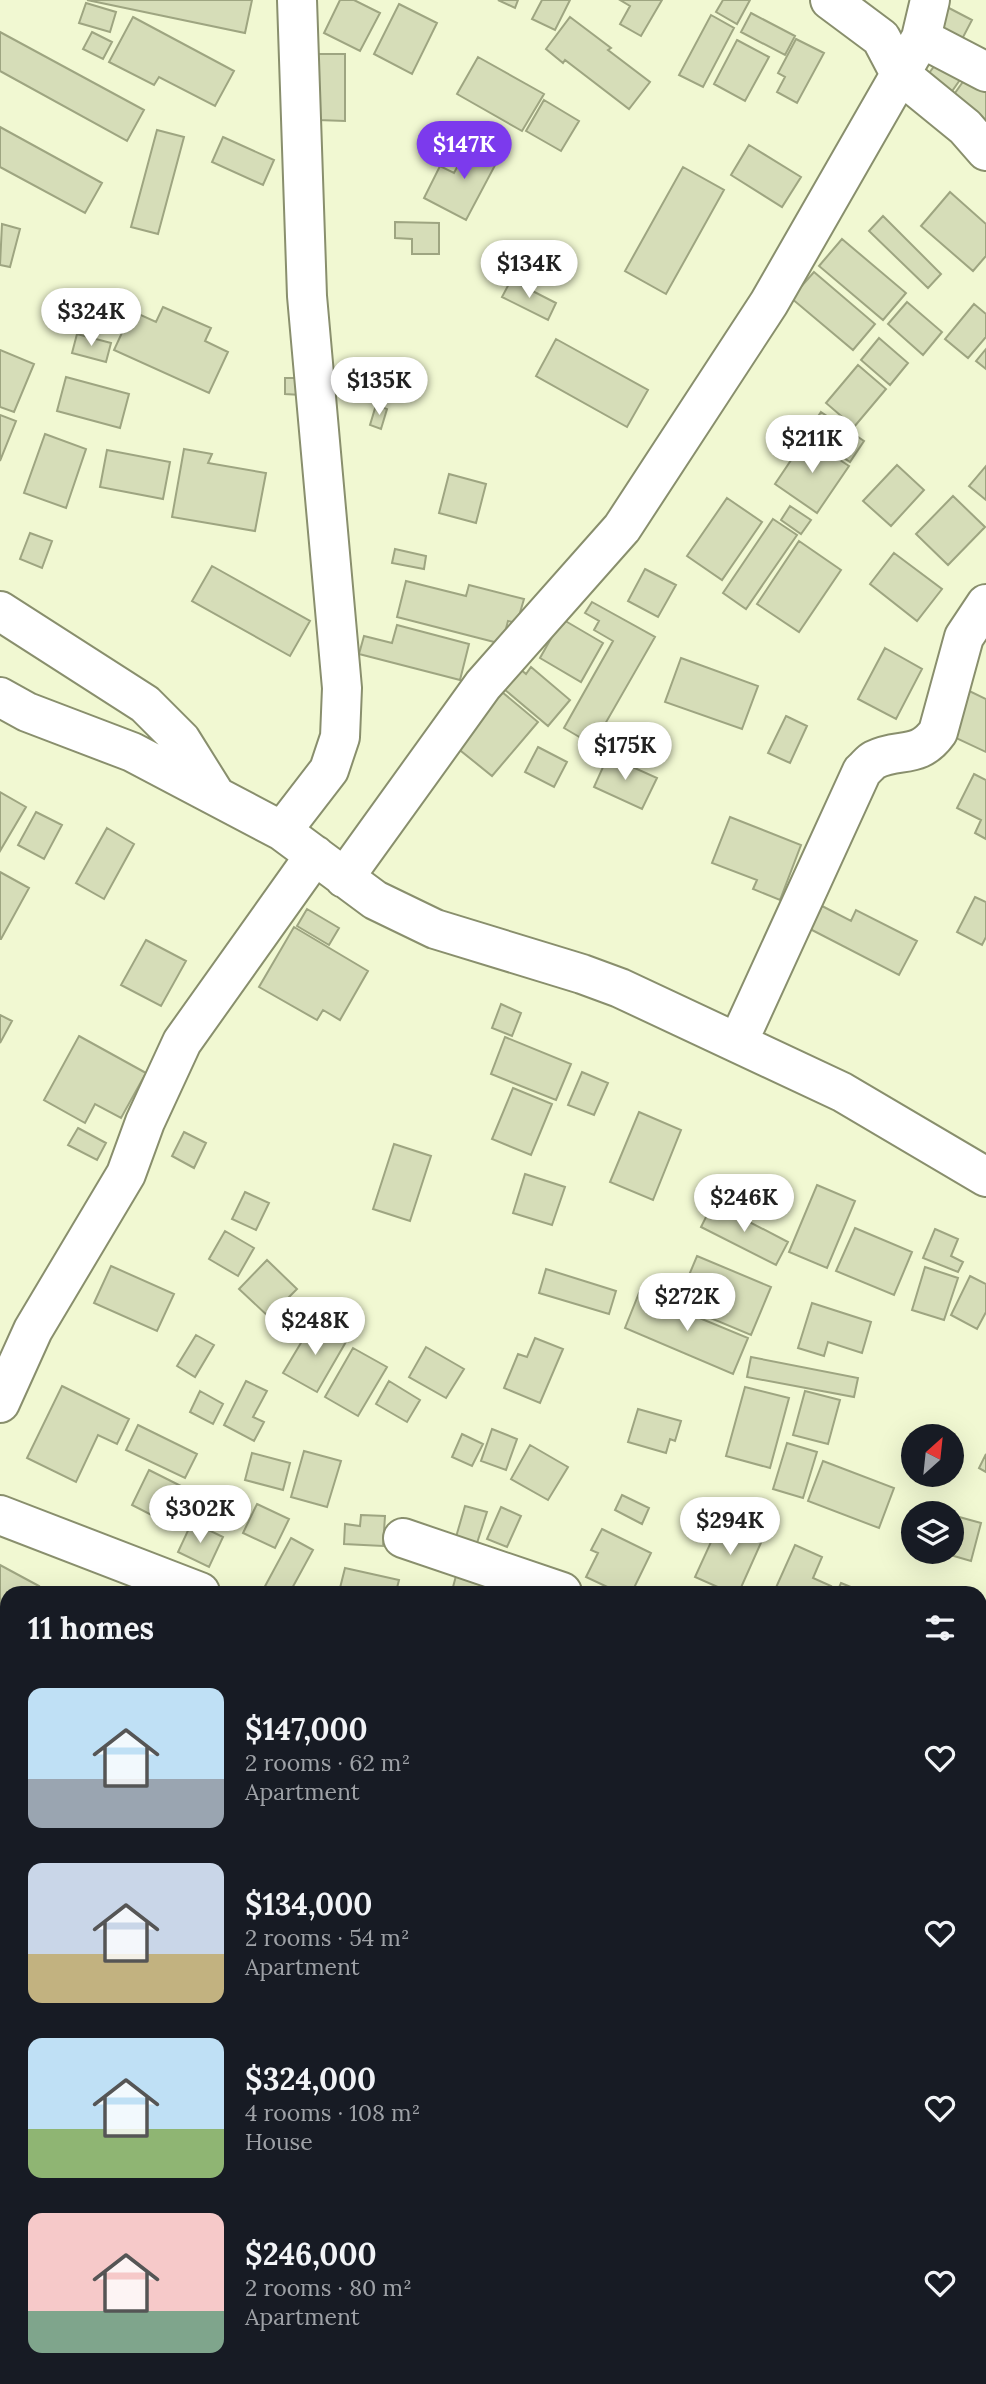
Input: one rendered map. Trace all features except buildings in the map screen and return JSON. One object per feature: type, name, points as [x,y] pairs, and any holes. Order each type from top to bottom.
[{"type":"street","points":[[282,831],[328,770],[340,737],[342,688],[307,296],[297,0]]},
{"type":"street","points":[[830,0],[881,38],[900,74],[965,127],[986,151]]},
{"type":"street","points":[[0,1403],[33,1330],[126,1174],[145,1122],[182,1042],[483,685],[622,528],[769,303],[921,38],[930,0]]},
{"type":"street","points":[[921,38],[986,72]]},
{"type":"street","points":[[738,1042],[862,771],[874,760],[923,748],[932,741],[938,732],[964,638],[986,604]]},
{"type":"street","points":[[0,611],[145,704],[181,740],[216,797]]},
{"type":"street","points":[[0,696],[27,712],[132,752],[282,831],[375,900],[435,929],[582,974],[738,1042],[842,1092],[986,1177]]},
{"type":"street","points":[[0,1515],[184,1586]]},
{"type":"street","points":[[403,1538],[544,1586]]}]
